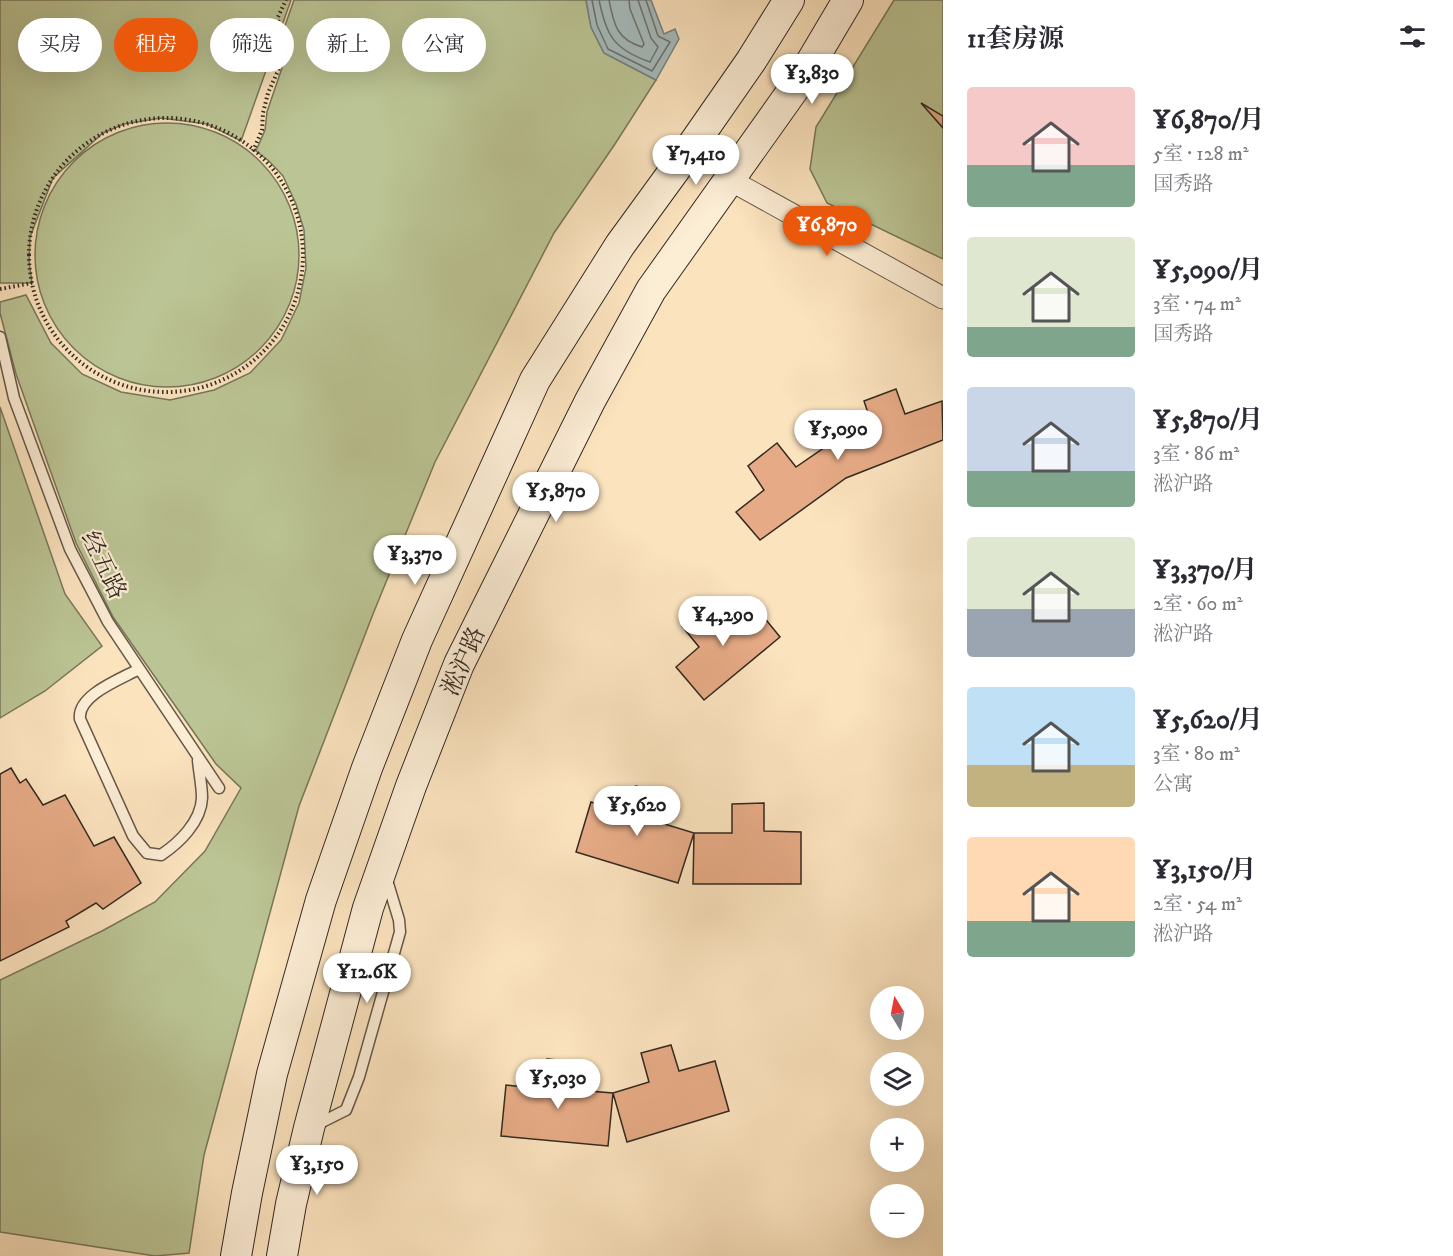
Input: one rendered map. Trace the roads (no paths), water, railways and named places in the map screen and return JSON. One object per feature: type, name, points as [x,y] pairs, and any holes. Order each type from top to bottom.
[{"type":"main road","name":"淞沪路","points":[[236,1256],[272,1074],[321,900],[367,768],[417,640],[535,380],[620,244],[687,153],[756,53],[789,0]]},
{"type":"main road","name":"淞沪路","points":[[282,1256],[291,1204],[309,1128],[368,908],[459,664],[590,401],[651,290],[803,76],[848,0]]},
{"type":"main road","points":[[687,153],[730,180]]},
{"type":"street","points":[[730,180],[943,298]]},
{"type":"lane","name":"经五路","points":[[0,337],[14,398],[70,549],[108,622],[219,788]]},
{"type":"lane","points":[[139,669],[98,692],[84,703],[79,711],[80,719],[134,836],[147,853],[161,855],[177,844],[194,822],[202,800],[198,756]]},
{"type":"water","points":[[586,0],[651,0],[664,34],[675,29],[679,39],[656,80],[604,53],[591,27]]}]
